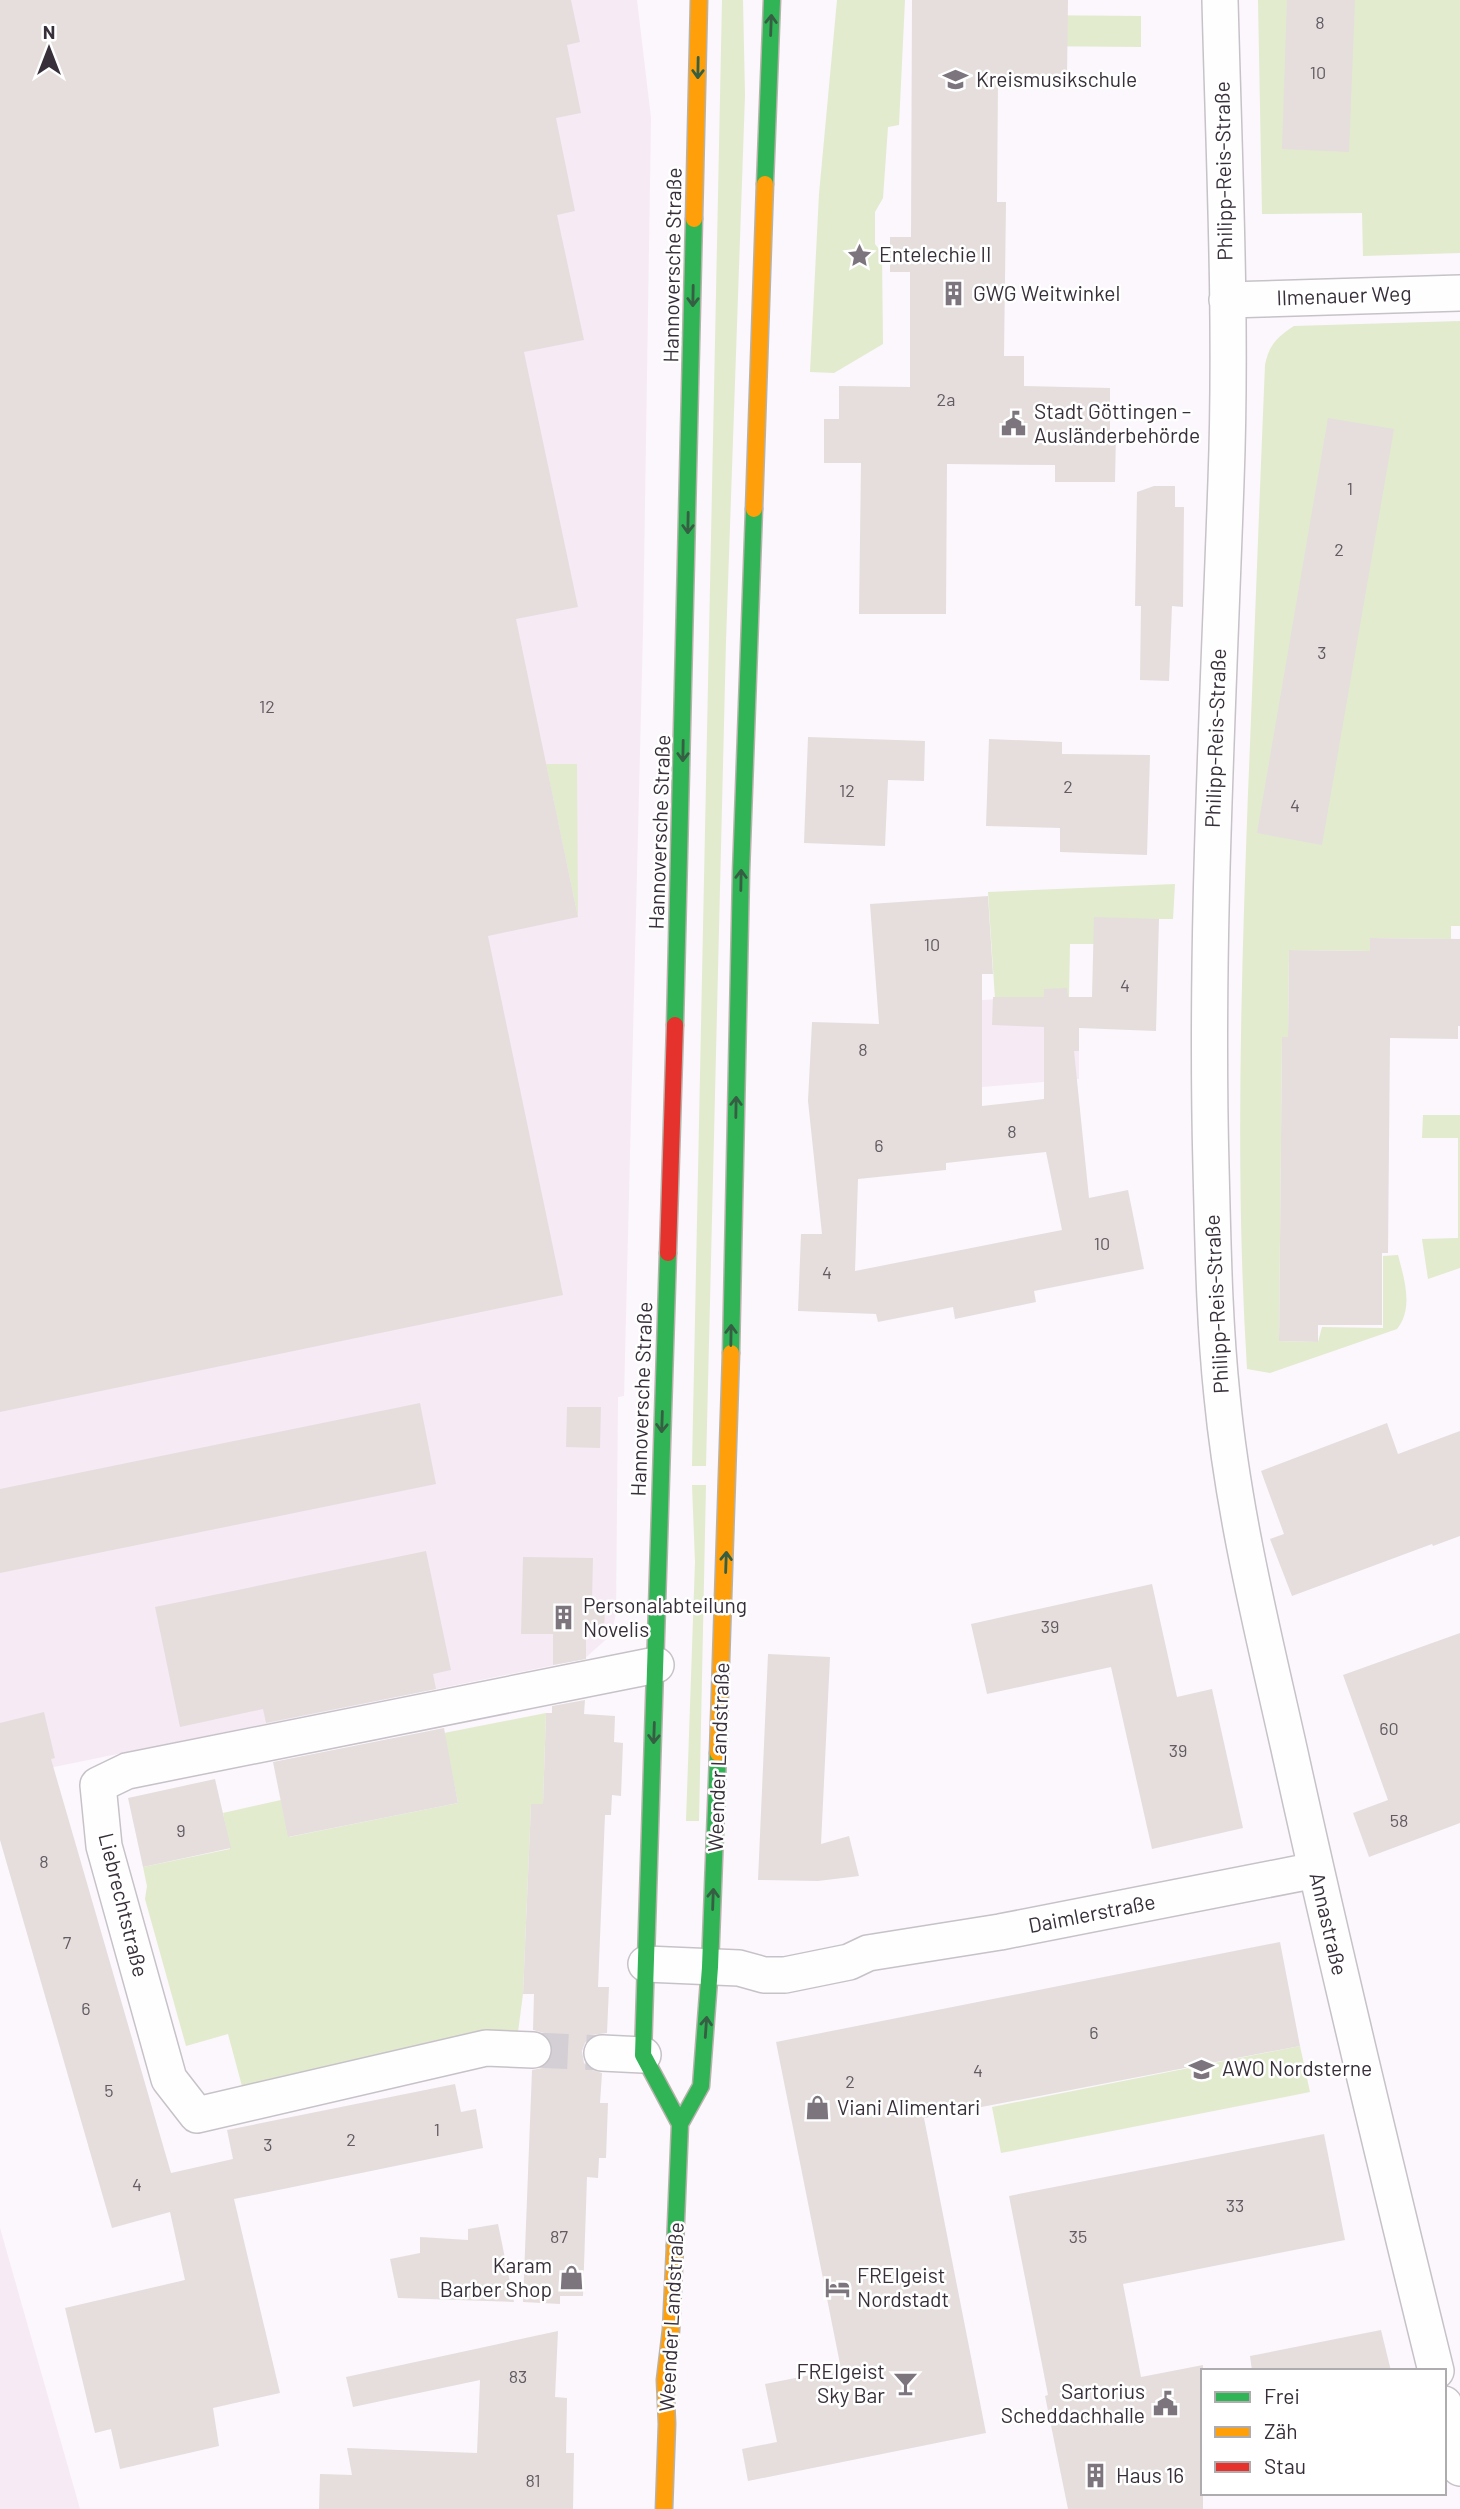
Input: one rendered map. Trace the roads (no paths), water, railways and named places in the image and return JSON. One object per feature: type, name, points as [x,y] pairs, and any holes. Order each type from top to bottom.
[{"type":"main road","name":"Hannoversche Straße","points":[[656,1665],[680,863],[699,0]]},
{"type":"main road","name":"Weender Landstraße","points":[[663,2509],[667,2424],[665,2381],[671,2330],[680,2124],[701,2086],[724,1968],[724,1630],[741,873],[772,0]]},
{"type":"main road","points":[[656,1665],[643,2054],[680,2124]]},
{"type":"street","name":"Philipp-Reis-Straße","points":[[1220,0],[1227,300],[1227,476],[1212,851],[1210,1108],[1215,1313],[1232,1474]]},
{"type":"street","name":"Ilmenauer Weg","points":[[1227,300],[1460,293]]},
{"type":"street","name":"Annastraße","points":[[1232,1474],[1250,1578],[1316,1870],[1436,2369]]},
{"type":"street","name":"Liebrechtstraße","points":[[533,2050],[486,2048],[197,2115],[169,2079],[104,1846],[98,1786],[127,1771],[656,1665]]},
{"type":"street","name":"Daimlerstraße","points":[[724,1968],[764,1975],[785,1975],[849,1962],[868,1953],[1000,1932],[1316,1870]]},
{"type":"street","points":[[646,1964],[724,1968]]},
{"type":"street","points":[[603,2053],[643,2054]]},
{"type":"street","points":[[1446,2412],[1460,2469]]},
{"type":"tunnel","points":[[533,2050],[602,2053]]},
{"type":"place","name":"Kreismusikschule","points":[[956,80]]},
{"type":"place","name":"Entelechie II","points":[[859,255]]},
{"type":"place","name":"GWG Weitwinkel","points":[[953,294]]},
{"type":"place","name":"Stadt Göttingen – Ausländerbehörde","points":[[1014,424]]},
{"type":"place","name":"Personalabteilung Novelis","points":[[563,1618]]},
{"type":"place","name":"AWO Nordsterne","points":[[1202,2069]]},
{"type":"place","name":"Viani Alimentari","points":[[817,2108]]},
{"type":"place","name":"Karam Barber Shop","points":[[572,2278]]},
{"type":"place","name":"FREIgeist Nordstadt","points":[[837,2288]]},
{"type":"place","name":"FREIgeist Sky Bar","points":[[905,2384]]},
{"type":"place","name":"Sartorius Scheddachhalle","points":[[1165,2404]]},
{"type":"place","name":"Haus 16","points":[[1096,2476]]}]
